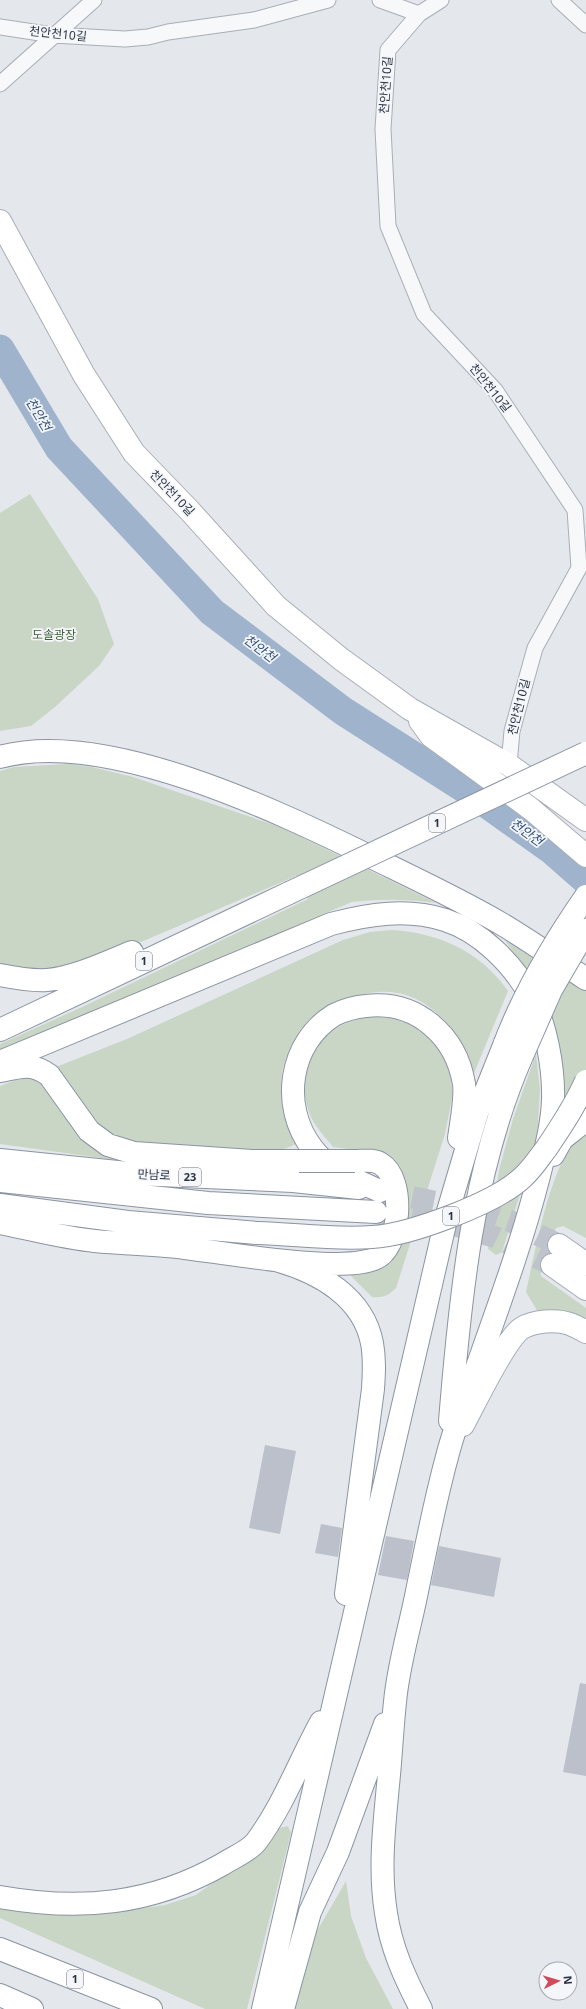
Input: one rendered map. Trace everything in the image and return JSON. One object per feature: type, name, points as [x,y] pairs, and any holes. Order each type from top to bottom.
[{"type":"main road","name":"천안천10길","points":[[0,221],[84,375],[134,453],[289,618],[341,659],[410,709],[509,765],[586,820]]},
{"type":"main road","name":"천안천10길","points":[[410,709],[431,736],[531,809],[586,856]]},
{"type":"main road","points":[[0,757],[11,754],[44,751],[76,751],[121,759],[195,781],[302,823],[418,880],[500,923],[586,979]]},
{"type":"main road","name":"1","points":[[0,1030],[289,892],[586,753]]},
{"type":"main road","points":[[0,976],[20,979],[47,980],[67,976],[289,892]]},
{"type":"main road","points":[[270,2006],[333,1701],[448,1211],[477,1113],[518,1009],[547,956],[586,896]]},
{"type":"main road","points":[[0,1062],[331,924],[363,916],[403,913],[446,920],[467,929],[488,945],[504,962],[530,995],[541,1021],[549,1054],[553,1098],[548,1137],[535,1192],[522,1237],[447,1454]]},
{"type":"main road","points":[[421,2009],[402,1971],[391,1941],[383,1889],[382,1845],[395,1699],[447,1454],[464,1286],[474,1220],[494,1131],[511,1082],[551,990],[586,930]]},
{"type":"main road","name":"만남로","points":[[0,1160],[137,1174],[293,1181],[380,1191],[338,1172],[312,1148],[301,1129],[292,1097],[293,1075],[300,1054],[315,1030],[335,1015],[354,1007],[382,1004],[411,1011],[433,1025],[455,1054],[464,1085],[462,1119],[448,1211]]},
{"type":"main road","points":[[0,1071],[24,1066],[34,1066],[41,1069],[49,1075],[89,1131],[108,1145],[134,1153],[252,1161],[374,1161],[381,1164],[395,1182],[397,1208],[391,1243],[388,1250],[376,1259],[366,1262],[341,1264],[279,1261],[183,1247],[93,1241],[0,1222]]},
{"type":"main road","name":"1","points":[[0,1205],[128,1222],[257,1233],[331,1238],[374,1237],[398,1234],[454,1215],[504,1191],[523,1177],[535,1164],[571,1113],[586,1081]]},
{"type":"main road","points":[[535,1192],[562,1139],[586,1120]]},
{"type":"main road","name":"만남로","points":[[0,1181],[208,1203],[376,1212]]},
{"type":"main road","points":[[559,1245],[586,1264]]},
{"type":"main road","points":[[0,1897],[26,1902],[65,1904],[119,1901],[144,1897],[173,1887],[225,1862],[255,1844],[282,1798],[302,1755],[333,1701],[373,1389],[374,1365],[372,1343],[365,1323],[354,1306],[341,1292],[324,1278],[304,1268],[279,1261]]},
{"type":"main road","points":[[552,1265],[586,1289]]},
{"type":"main road","points":[[447,1454],[506,1347],[521,1328],[536,1323],[550,1321],[569,1323],[586,1332]]},
{"type":"main road","points":[[270,2006],[310,1912],[338,1852],[395,1699]]},
{"type":"main road","name":"1","points":[[0,1949],[151,2009]]},
{"type":"main road","points":[[0,1995],[32,2009]]},
{"type":"main road","points":[[0,1999],[20,2009]]},
{"type":"street","points":[[0,84],[94,0]]},
{"type":"street","name":"천안천10길","points":[[0,27],[55,35],[125,40],[148,38],[168,32],[254,20],[328,0]]},
{"type":"street","points":[[380,0],[419,14]]},
{"type":"street","name":"천안천10길","points":[[441,0],[419,14],[388,50],[383,130],[388,226],[424,314],[495,390],[575,510],[583,570],[535,648],[512,730],[509,765]]},
{"type":"street","points":[[559,0],[586,25]]},
{"type":"green space","name":"도솔광장","points":[[30,494],[98,599],[114,644],[99,666],[55,707],[31,726],[0,731],[0,513]]},
{"type":"green space","points":[[67,764],[92,767],[133,777],[283,828],[436,903],[394,900],[352,902],[0,1052],[0,1044],[82,1007],[308,899],[296,876],[101,959],[55,972],[0,966],[0,771],[14,767]]},
{"type":"green space","points":[[392,930],[426,935],[457,947],[485,965],[508,991],[472,1078],[468,1059],[462,1044],[443,1019],[424,1003],[404,994],[393,992],[370,993],[348,998],[326,1008],[309,1023],[290,1051],[283,1068],[281,1082],[285,1110],[296,1144],[273,1154],[124,1143],[94,1122],[56,1067],[127,1039],[343,940],[370,932]]},
{"type":"green space","points":[[505,940],[586,990],[586,1099],[558,1101],[520,962]]},
{"type":"green space","points":[[384,1015],[408,1021],[429,1035],[442,1053],[450,1072],[453,1094],[445,1134],[396,1288],[385,1296],[372,1297],[347,1272],[397,1250],[379,1153],[333,1147],[318,1129],[311,1117],[306,1102],[305,1086],[306,1072],[311,1058],[319,1045],[329,1034],[356,1019]]},
{"type":"green space","points":[[536,1054],[540,1089],[537,1139],[502,1252],[496,1255],[488,1249],[499,1170],[513,1119]]},
{"type":"green space","points":[[26,1076],[31,1076],[44,1084],[104,1155],[123,1161],[0,1144],[0,1086]]},
{"type":"green space","points":[[586,1128],[586,1238],[563,1226],[556,1228],[541,1266],[541,1276],[586,1308],[586,1321],[577,1314],[538,1312],[526,1292],[540,1228],[554,1181],[563,1159],[574,1141]]},
{"type":"green space","points":[[288,1826],[291,1833],[247,2009],[205,2009],[0,1918],[0,1909],[57,1914],[118,1912],[165,1905],[196,1895],[241,1862],[275,1829]]},
{"type":"green space","points":[[346,1881],[351,1916],[366,1958],[393,2009],[289,2009],[299,1962]]},
{"type":"building","points":[[265,1445],[296,1451],[280,1534],[249,1528]]},
{"type":"building","points":[[321,1524],[342,1528],[338,1557],[315,1553]]},
{"type":"building","points":[[386,1536],[414,1541],[407,1580],[378,1575]]},
{"type":"building","points":[[439,1546],[501,1558],[494,1597],[431,1585]]},
{"type":"building","points":[[580,1683],[586,1684],[586,1776],[563,1772]]},
{"type":"waterway","name":"천안천","points":[[0,349],[59,448],[212,612],[343,711],[470,792],[553,851],[586,880]]},
{"type":"tunnel","points":[[380,1191],[482,1211],[510,1221],[559,1245]]},
{"type":"tunnel","points":[[379,1213],[454,1225],[495,1237],[552,1265]]}]
